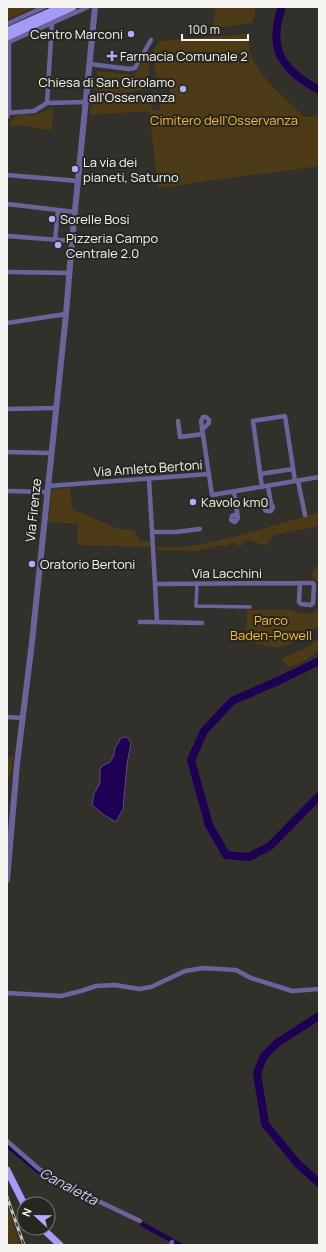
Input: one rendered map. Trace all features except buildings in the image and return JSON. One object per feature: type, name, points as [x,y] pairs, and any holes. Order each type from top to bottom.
[{"type":"main road","points":[[7,31],[61,7]]},
{"type":"main road","points":[[7,37],[73,7]]},
{"type":"main road","points":[[7,1170],[20,1196]]},
{"type":"main road","points":[[50,1236],[60,1245]]},
{"type":"street","points":[[7,24],[44,7]]},
{"type":"street","points":[[86,102],[47,103],[34,111],[8,114],[9,42],[88,7]]},
{"type":"street","name":"Via Firenze","points":[[7,880],[22,718],[32,642],[66,314],[95,7]]},
{"type":"street","points":[[47,103],[52,22]]},
{"type":"street","points":[[90,64],[129,69],[135,68],[151,40]]},
{"type":"street","points":[[7,174],[78,181]]},
{"type":"street","points":[[7,204],[75,212]]},
{"type":"street","points":[[55,240],[58,210]]},
{"type":"street","points":[[7,236],[72,241]]},
{"type":"street","points":[[7,272],[70,273]]},
{"type":"street","points":[[7,323],[66,314]]},
{"type":"street","points":[[7,409],[56,408]]},
{"type":"street","points":[[262,487],[253,421],[285,416],[293,469],[304,515]]},
{"type":"street","points":[[178,421],[180,437],[203,432],[209,474]]},
{"type":"street","points":[[7,452],[51,453]]},
{"type":"street","points":[[260,474],[293,469]]},
{"type":"street","name":"Via Amleto Bertoni","points":[[7,491],[47,489],[149,478],[209,474],[212,495],[319,478]]},
{"type":"street","points":[[149,478],[157,622]]},
{"type":"street","points":[[268,486],[271,504]]},
{"type":"street","points":[[234,492],[237,516]]},
{"type":"street","points":[[152,532],[200,530]]},
{"type":"street","name":"Via Lacchini","points":[[155,584],[197,584],[300,583],[313,583],[313,603],[311,605],[301,604],[299,602],[300,583]]},
{"type":"street","points":[[197,584],[196,606],[250,607]]},
{"type":"street","points":[[140,622],[202,623]]},
{"type":"street","points":[[7,717],[22,718]]},
{"type":"street","points":[[7,993],[61,996],[96,986],[109,985],[139,989],[151,987],[185,971],[203,968],[236,970],[252,978],[292,991],[319,988]]},
{"type":"street","points":[[7,1141],[39,1169],[98,1201],[140,1221]]},
{"type":"green space","points":[[7,7],[35,7],[8,19]]},
{"type":"green space","points":[[216,7],[256,7],[253,23],[213,28]]},
{"type":"green space","name":"Cimitero dell'Osservanza","points":[[247,34],[251,57],[271,85],[304,117],[319,116],[319,166],[158,188],[149,111],[90,115],[91,107],[97,101],[147,95],[151,98],[152,111],[160,110],[159,105],[168,102],[170,99],[170,93],[169,84],[166,79],[156,79],[153,51],[159,41]]},
{"type":"green space","points":[[148,52],[150,86],[148,89],[100,96],[97,94],[95,89],[97,71],[133,75]]},
{"type":"green space","points":[[53,108],[52,130],[15,125],[14,128],[11,126],[10,122],[18,115],[36,115]]},
{"type":"green space","points":[[70,488],[72,507],[74,510],[119,529],[135,530],[136,536],[139,536],[139,541],[150,541],[150,547],[77,545],[78,524],[48,522],[51,491],[54,489]]},
{"type":"green space","points":[[319,512],[319,526],[274,535],[265,546],[250,540],[243,541],[241,547],[231,542],[227,547],[223,545],[196,551],[157,550],[157,547],[199,545],[242,535]]},
{"type":"green space","name":"Parco Baden-Powell","points":[[319,562],[319,583],[310,576]]},
{"type":"green space","name":"Parco Baden-Powell","points":[[319,608],[319,626],[289,644],[276,647],[246,641],[247,610],[293,610],[296,613],[313,614]]},
{"type":"green space","points":[[319,639],[319,650],[301,662],[288,667],[281,659],[302,650]]},
{"type":"green space","points":[[13,755],[11,779],[7,773],[7,759]]},
{"type":"green space","points":[[7,1204],[20,1245],[7,1245]]},
{"type":"shaded area","points":[[127,737],[131,743],[127,764],[123,809],[116,822],[104,815],[92,805],[94,794],[100,783],[100,770],[102,766],[110,762],[114,755],[115,748],[121,738]]},
{"type":"waterway","points":[[282,7],[276,35],[277,46],[281,57],[287,66],[296,74],[319,90]]},
{"type":"waterway","points":[[319,661],[232,701],[204,731],[191,760],[209,825],[226,855],[249,857],[270,846],[319,796]]},
{"type":"waterway","points":[[319,1016],[277,1043],[264,1056],[257,1073],[265,1124],[297,1163],[319,1183]]},
{"type":"waterway","name":"Canaletta","points":[[7,1145],[38,1171],[75,1191]]},
{"type":"waterway","name":"Canaletta","points":[[142,1224],[180,1245]]},
{"type":"railway","points":[[7,1197],[24,1245]]},
{"type":"place","name":"Centro Marconi","points":[[131,34]]},
{"type":"place","name":"Farmacia Comunale 2","points":[[112,56]]},
{"type":"place","name":"Chiesa di San Girolamo all'Osservanza","points":[[183,89]]},
{"type":"place","name":"La via dei pianeti, Saturno","points":[[75,169]]},
{"type":"place","name":"Sorelle Bosi","points":[[52,219]]},
{"type":"place","name":"Pizzeria Campo Centrale 2.0","points":[[58,245]]},
{"type":"place","name":"Kavolo km0","points":[[193,502]]},
{"type":"place","name":"Oratorio Bertoni","points":[[32,564]]}]
